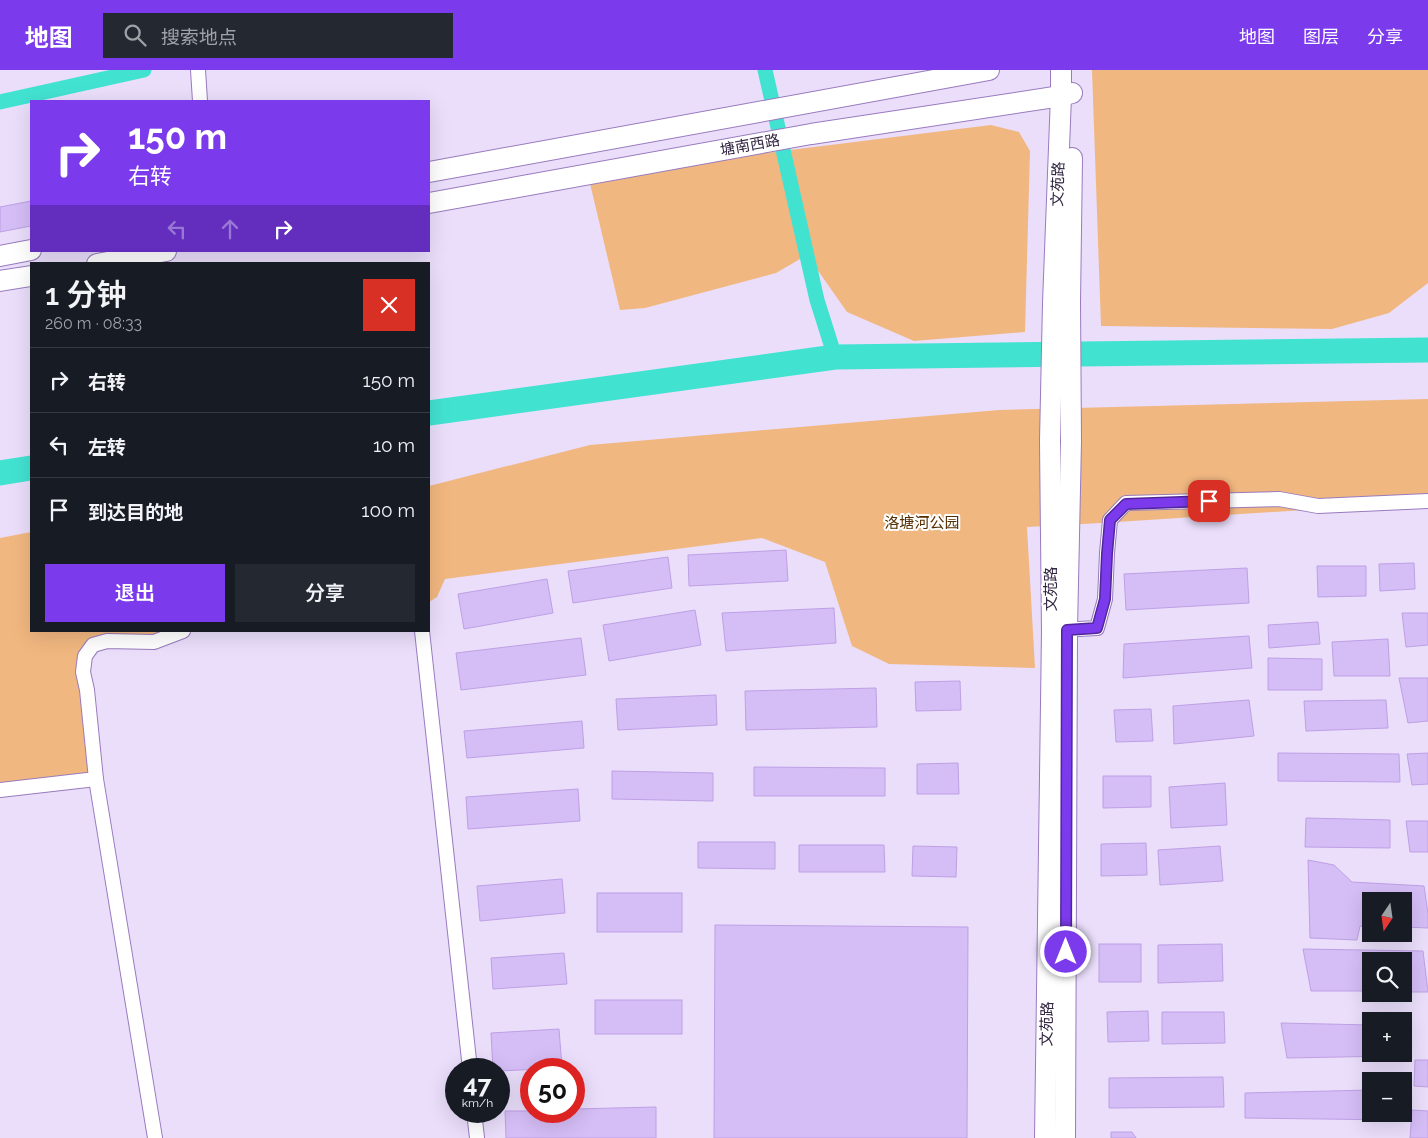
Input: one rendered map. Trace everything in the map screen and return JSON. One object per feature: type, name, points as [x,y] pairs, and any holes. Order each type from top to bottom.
[{"type":"main road","name":"塘南西路","points":[[430,172],[989,70]]},
{"type":"main road","name":"文苑路","points":[[1061,70],[1067,95]]},
{"type":"main road","name":"文苑路","points":[[1065,1138],[1059,630],[1050,441],[1061,302],[1067,95],[1073,70]]},
{"type":"main road","name":"塘南西路","points":[[430,204],[811,134],[1067,95]]},
{"type":"main road","points":[[0,256],[30,250]]},
{"type":"main road","points":[[108,262],[161,252]]},
{"type":"main road","points":[[0,281],[30,276]]},
{"type":"main road","name":"文苑路","points":[[1045,1138],[1059,630],[1071,440],[1061,302]]},
{"type":"street","points":[[198,75],[200,100]]},
{"type":"street","points":[[1059,630],[1097,628],[1105,599],[1110,520],[1126,504],[1279,499],[1318,506],[1428,501]]},
{"type":"street","points":[[155,1138],[96,779],[87,690],[83,672],[85,656],[92,645],[107,641],[154,642],[180,632]]},
{"type":"street","points":[[422,632],[469,1058]]},
{"type":"street","points":[[0,790],[96,779]]},
{"type":"street","points":[[475,1123],[477,1138]]},
{"type":"green space","points":[[1092,70],[1428,70],[1428,283],[1389,313],[1332,329],[1101,326]]},
{"type":"green space","points":[[991,125],[1019,132],[1030,151],[1025,332],[914,341],[847,312],[807,255],[776,273],[645,308],[620,310],[588,175]]},
{"type":"green space","name":"洛塘河公园","points":[[1428,399],[1428,502],[1027,527],[1035,668],[889,664],[852,646],[825,562],[762,538],[445,579],[437,597],[430,601],[430,486],[590,445],[999,410]]},
{"type":"green space","points":[[30,532],[30,632],[180,632],[154,642],[107,641],[85,656],[96,779],[0,790],[0,538]]},
{"type":"building","points":[[30,201],[30,226],[0,232],[0,207]]},
{"type":"building","points":[[786,550],[788,581],[689,586],[688,555]]},
{"type":"building","points":[[668,557],[672,588],[573,603],[568,571]]},
{"type":"building","points":[[1414,563],[1415,589],[1380,591],[1379,564]]},
{"type":"building","points":[[1317,566],[1366,566],[1366,596],[1318,597]]},
{"type":"building","points":[[1247,568],[1249,603],[1126,610],[1124,574]]},
{"type":"building","points":[[547,579],[553,613],[464,629],[458,594]]},
{"type":"building","points":[[834,608],[836,643],[726,651],[722,613]]},
{"type":"building","points":[[695,610],[701,645],[609,661],[603,625]]},
{"type":"building","points":[[1402,613],[1428,613],[1428,645],[1406,647]]},
{"type":"building","points":[[1318,622],[1320,644],[1269,648],[1268,625]]},
{"type":"building","points":[[1249,636],[1252,668],[1123,678],[1124,644]]},
{"type":"building","points":[[581,638],[586,675],[461,690],[456,653]]},
{"type":"building","points":[[1388,639],[1390,676],[1334,676],[1332,642]]},
{"type":"building","points":[[1268,658],[1322,659],[1322,690],[1268,690]]},
{"type":"building","points":[[1399,678],[1428,678],[1428,721],[1408,723]]},
{"type":"building","points":[[960,681],[961,710],[916,711],[915,682]]},
{"type":"building","points":[[876,688],[877,727],[746,730],[745,691]]},
{"type":"building","points":[[716,695],[717,725],[618,730],[616,699]]},
{"type":"building","points":[[1249,700],[1254,736],[1174,744],[1173,706]]},
{"type":"building","points":[[1386,700],[1388,728],[1306,731],[1304,701]]},
{"type":"building","points":[[1151,709],[1153,741],[1116,742],[1114,710]]},
{"type":"building","points":[[582,721],[584,748],[467,758],[464,731]]},
{"type":"building","points":[[1278,753],[1399,754],[1400,782],[1278,781]]},
{"type":"building","points":[[1428,753],[1428,784],[1412,785],[1407,754]]},
{"type":"building","points":[[958,763],[959,794],[917,794],[917,764]]},
{"type":"building","points":[[754,767],[885,768],[885,796],[754,796]]},
{"type":"building","points":[[612,771],[713,773],[713,801],[612,799]]},
{"type":"building","points":[[1103,776],[1151,776],[1151,807],[1103,808]]},
{"type":"building","points":[[1225,783],[1227,825],[1171,828],[1169,787]]},
{"type":"building","points":[[578,789],[580,821],[468,829],[466,797]]},
{"type":"building","points":[[1306,818],[1390,820],[1390,848],[1305,847]]},
{"type":"building","points":[[1406,821],[1428,821],[1428,852],[1410,852]]},
{"type":"building","points":[[698,842],[775,842],[775,869],[698,868]]},
{"type":"building","points":[[1146,843],[1147,875],[1101,876],[1101,844]]},
{"type":"building","points":[[799,845],[884,845],[885,872],[799,872]]},
{"type":"building","points":[[913,846],[957,847],[956,877],[912,876]]},
{"type":"building","points":[[1220,846],[1223,881],[1160,885],[1158,850]]},
{"type":"building","points":[[1308,860],[1334,865],[1352,882],[1424,886],[1428,928],[1412,927],[1412,892],[1362,892],[1362,926],[1360,926],[1357,940],[1310,938]]},
{"type":"building","points":[[562,879],[565,913],[480,921],[477,886]]},
{"type":"building","points":[[597,893],[682,893],[682,932],[597,932]]},
{"type":"building","points":[[715,925],[968,927],[967,1138],[714,1138]]},
{"type":"building","points":[[1099,944],[1141,944],[1141,982],[1099,982]]},
{"type":"building","points":[[1222,944],[1223,981],[1158,983],[1158,945]]},
{"type":"building","points":[[1303,949],[1423,951],[1428,992],[1412,992],[1412,952],[1362,952],[1362,991],[1311,991]]},
{"type":"building","points":[[564,953],[567,984],[493,989],[491,958]]},
{"type":"building","points":[[595,1000],[682,1000],[682,1034],[595,1034]]},
{"type":"building","points":[[1148,1011],[1149,1041],[1108,1042],[1107,1012]]},
{"type":"building","points":[[1162,1012],[1224,1012],[1225,1043],[1162,1044]]},
{"type":"building","points":[[1281,1023],[1362,1025],[1362,1057],[1287,1058]]},
{"type":"building","points":[[559,1029],[561,1058],[520,1058],[520,1070],[510,1070],[510,1058],[492,1058],[491,1033]]},
{"type":"building","points":[[1415,1060],[1428,1060],[1428,1087],[1414,1086]]},
{"type":"building","points":[[1223,1077],[1224,1107],[1109,1108],[1109,1078]]},
{"type":"building","points":[[1362,1090],[1362,1120],[1245,1118],[1245,1093]]},
{"type":"building","points":[[656,1107],[656,1138],[506,1138],[505,1123],[510,1123],[510,1111],[520,1111],[520,1123],[585,1123],[585,1109]]},
{"type":"building","points":[[1412,1110],[1428,1111],[1428,1138],[1410,1138]]},
{"type":"building","points":[[1111,1132],[1132,1132],[1136,1138],[1111,1138]]},
{"type":"waterway","points":[[0,102],[144,70]]},
{"type":"waterway","points":[[765,70],[817,300],[835,357]]},
{"type":"waterway","points":[[430,413],[835,357],[1428,350]]},
{"type":"waterway","points":[[0,473],[30,468]]},
{"type":"route","points":[[1066,952],[1067,630],[1097,628],[1105,599],[1110,520],[1126,504],[1209,501]]}]
